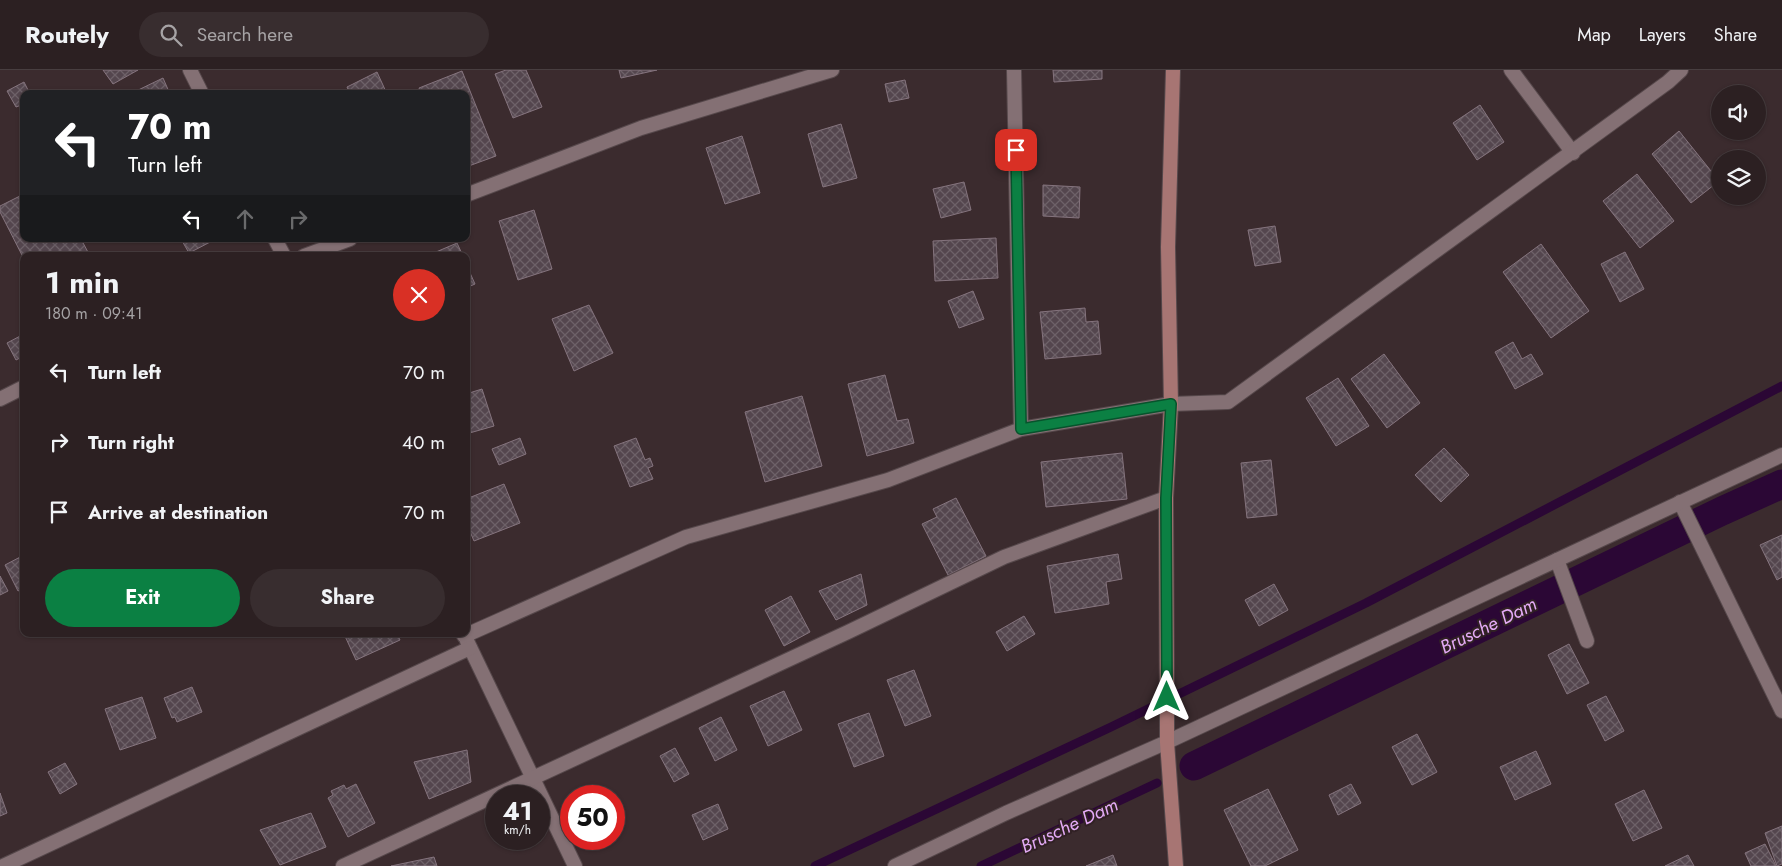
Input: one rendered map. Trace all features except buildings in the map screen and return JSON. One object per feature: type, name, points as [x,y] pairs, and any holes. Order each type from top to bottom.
[{"type":"main road","points":[[1173,70],[1168,247],[1171,404],[1166,498],[1167,742],[1176,866]]},
{"type":"street","points":[[190,70],[200,90]]},
{"type":"street","points":[[470,193],[641,128],[832,70]]},
{"type":"street","points":[[1014,70],[1021,429]]},
{"type":"street","points":[[1510,70],[1572,153]]},
{"type":"street","points":[[3,866],[466,639],[686,537],[888,480],[1021,429],[1171,404],[1228,402],[1572,153],[1668,82],[1681,70]]},
{"type":"street","points":[[315,252],[342,242]]},
{"type":"street","points":[[0,399],[20,390]]},
{"type":"street","points":[[895,866],[1006,813],[1167,742],[1782,455]]},
{"type":"street","points":[[343,866],[533,779],[1004,557],[1166,498]]},
{"type":"street","points":[[1680,502],[1782,711]]},
{"type":"street","points":[[1557,560],[1587,641]]},
{"type":"street","points":[[466,639],[575,866]]},
{"type":"waterway","points":[[815,866],[1111,727],[1366,603],[1782,386]]},
{"type":"waterway","name":"Brusche Dam","points":[[1194,766],[1722,511],[1782,484]]},
{"type":"waterway","name":"Brusche Dam","points":[[981,866],[1157,783]]},
{"type":"route","points":[[1016,150],[1021,429],[1171,404],[1166,498],[1167,697]]}]
